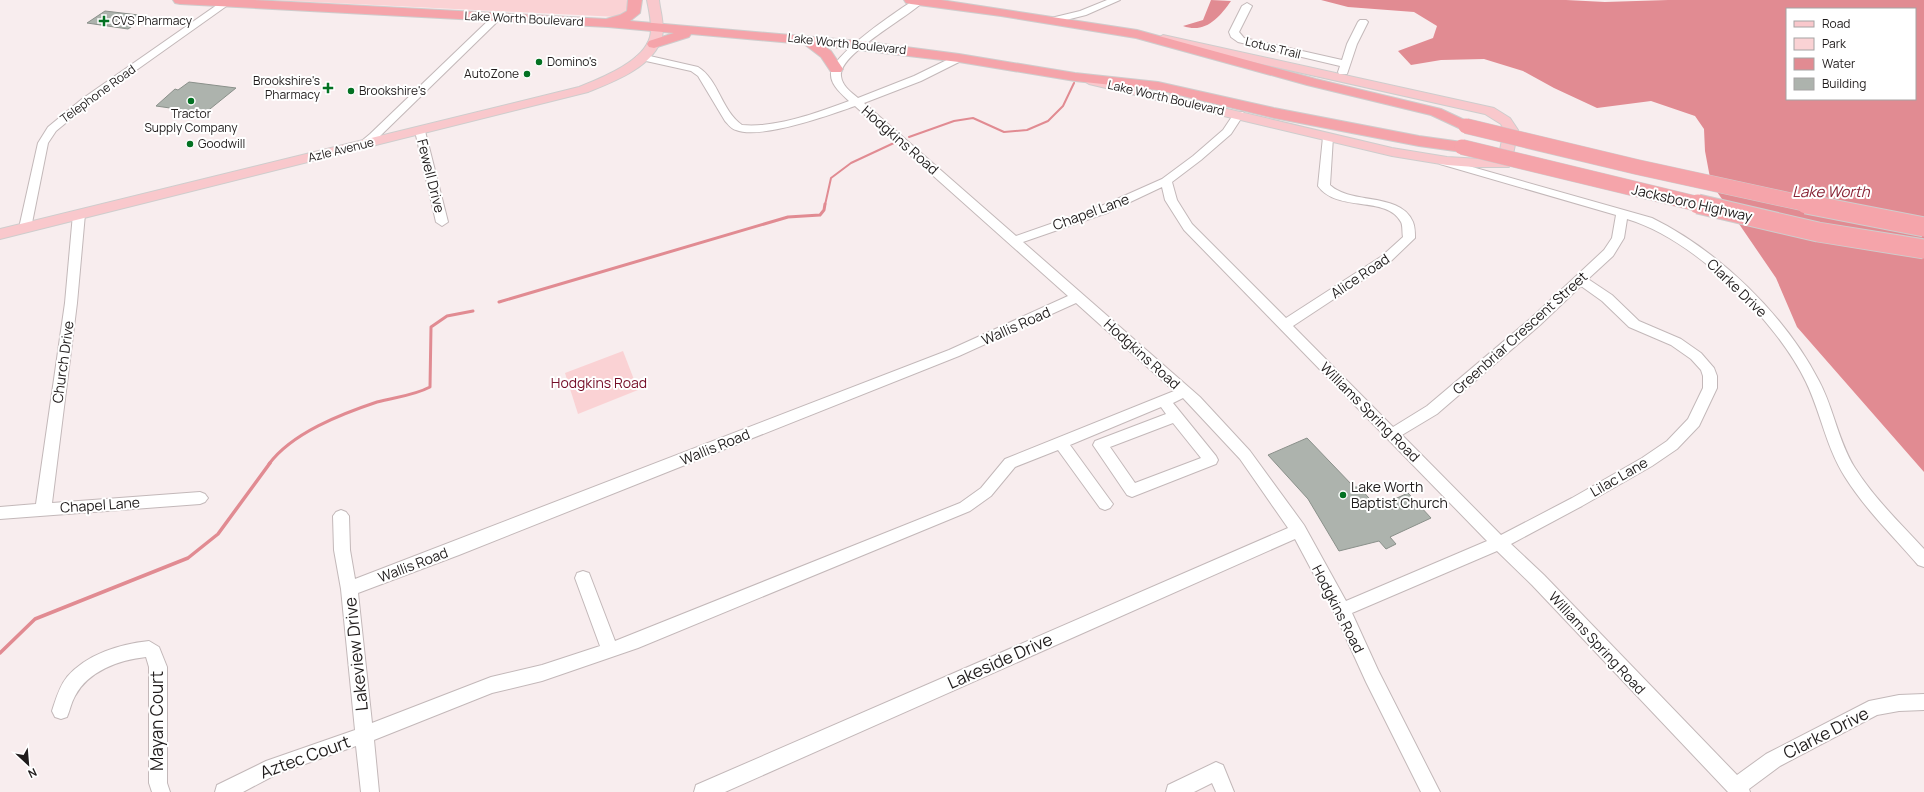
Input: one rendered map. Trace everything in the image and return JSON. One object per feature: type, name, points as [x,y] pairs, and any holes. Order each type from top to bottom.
[{"type":"highway","name":"Lake Worth Boulevard","points":[[180,0],[228,1],[496,18],[608,23],[806,39],[959,58],[1075,77]]},
{"type":"highway","points":[[608,23],[625,18],[633,13],[635,0]]},
{"type":"highway","points":[[916,0],[1054,20],[1137,34]]},
{"type":"highway","points":[[951,0],[963,7]]},
{"type":"highway","points":[[1082,13],[1082,19],[1084,22],[1091,26]]},
{"type":"highway","points":[[654,44],[680,34],[704,31]]},
{"type":"highway","name":"Jacksboro Highway","points":[[1137,34],[1312,82],[1436,112],[1466,126],[1666,174],[1816,207],[1924,227]]},
{"type":"highway","points":[[806,39],[826,54],[836,69]]},
{"type":"highway","name":"Jacksboro Highway","points":[[1075,77],[1158,86],[1274,113],[1419,141],[1462,147],[1595,180],[1818,232],[1924,249]]},
{"type":"main road","points":[[653,0],[656,28],[654,44]]},
{"type":"main road","points":[[1137,34],[1489,111],[1511,126],[1512,130],[1504,164]]},
{"type":"main road","name":"Azle Avenue","points":[[0,234],[573,93],[603,82],[624,71],[642,57],[654,44]]},
{"type":"main road","name":"Lake Worth Boulevard","points":[[1075,77],[1240,114],[1389,152],[1436,160],[1504,164]]},
{"type":"street","points":[[836,69],[860,45],[916,0]]},
{"type":"street","points":[[1054,20],[1082,13],[1115,0]]},
{"type":"street","name":"Telephone Road","points":[[25,228],[43,143],[52,129],[86,101],[228,1]]},
{"type":"street","name":"Lotus Trail","points":[[1247,6],[1234,32],[1234,34],[1241,40],[1345,64]]},
{"type":"street","points":[[363,144],[374,136],[496,18]]},
{"type":"street","points":[[1342,79],[1345,64],[1352,44],[1363,22]]},
{"type":"street","points":[[642,57],[694,69],[702,74],[730,122],[741,129],[759,130],[787,124],[855,101],[949,65],[959,58]]},
{"type":"street","name":"Hodgkins Road","points":[[836,69],[837,81],[842,89],[1185,392],[1223,430],[1245,455],[1298,530],[1342,610],[1372,676],[1431,792]]},
{"type":"street","points":[[1166,181],[1198,158],[1227,132],[1240,114]]},
{"type":"street","name":"Fewell Drive","points":[[420,131],[442,222]]},
{"type":"street","name":"Alice Road","points":[[1284,325],[1386,259],[1410,238],[1410,233],[1405,218],[1387,206],[1364,200],[1343,199],[1327,191],[1324,186],[1328,137]]},
{"type":"street","name":"Clarke Drive","points":[[1436,160],[1472,169],[1657,224],[1697,250],[1718,268],[1770,321],[1794,350],[1807,370],[1821,399],[1841,458],[1864,491],[1924,560]]},
{"type":"street","points":[[1504,164],[1504,170],[1507,176],[1523,184]]},
{"type":"street","name":"Chapel Lane","points":[[1015,241],[1103,210],[1166,181]]},
{"type":"street","name":"Williams Spring Road","points":[[1166,181],[1171,200],[1188,227],[1499,543],[1538,580],[1739,789]]},
{"type":"street","name":"Greenbriar Crescent Street","points":[[1393,434],[1432,410],[1535,322],[1614,248],[1620,233],[1622,213]]},
{"type":"street","name":"Church Drive","points":[[43,510],[71,303],[79,214]]},
{"type":"street","name":"Lilac Lane","points":[[1342,610],[1499,543],[1577,502],[1647,462],[1672,445],[1694,422],[1710,388],[1710,376],[1707,368],[1696,356],[1676,342],[1634,324],[1607,298],[1580,280]]},
{"type":"street","name":"Wallis Road","points":[[349,589],[453,550],[954,353],[1078,297]]},
{"type":"street","name":"Aztec Court","points":[[224,792],[273,767],[364,735],[445,704],[490,684],[542,673],[632,643],[965,507],[986,492],[1010,463],[1185,392]]},
{"type":"street","points":[[1164,401],[1176,416],[1211,460],[1132,491],[1100,446],[1176,416]]},
{"type":"street","points":[[1061,443],[1105,504]]},
{"type":"street","name":"Chapel Lane","points":[[0,513],[200,498]]},
{"type":"street","name":"Lakeview Drive","points":[[341,516],[342,550],[349,589],[370,792]]},
{"type":"street","name":"Lakeside Drive","points":[[703,792],[1298,530]]},
{"type":"street","points":[[583,578],[610,651]]},
{"type":"street","name":"Mayan Court","points":[[61,711],[67,692],[83,674],[100,662],[125,651],[149,649],[153,652],[158,667],[158,783],[161,792]]},
{"type":"street","name":"Clarke Drive","points":[[1739,789],[1772,760],[1875,707],[1899,703],[1924,702]]},
{"type":"street","points":[[1175,792],[1216,771],[1225,792]]},
{"type":"green space","points":[[274,0],[629,0],[630,11],[618,17]]},
{"type":"green space","name":"Hodgkins Road","points":[[623,351],[638,390],[578,414],[565,373]]},
{"type":"water","points":[[1211,0],[1231,1],[1222,13],[1211,23],[1198,28],[1183,26],[1203,20]]},
{"type":"water","name":"Lake Worth","points":[[1321,0],[1566,0],[1605,2],[1668,0],[1924,0],[1924,472],[1797,327],[1776,278],[1711,183],[1705,151],[1704,129],[1695,116],[1651,101],[1597,108],[1554,88],[1523,71],[1484,59],[1441,60],[1411,65],[1398,51],[1433,38],[1437,26],[1414,12],[1348,7]]},
{"type":"building","name":"CVS Pharmacy","points":[[105,11],[147,16],[128,29],[87,23]]},
{"type":"building","name":"Tractor Supply Company","points":[[189,82],[236,88],[205,113],[156,106],[175,89],[178,90]]},
{"type":"building","name":"Lake Worth Baptist Church","points":[[1307,438],[1354,487],[1359,487],[1377,507],[1408,493],[1431,518],[1390,537],[1396,544],[1386,549],[1379,541],[1339,551],[1308,499],[1268,455]]},
{"type":"waterway","points":[[909,137],[954,121],[973,118],[1004,132],[1027,130],[1048,121],[1063,106],[1074,83]]},
{"type":"waterway","points":[[825,205],[831,178],[851,163],[896,142]]},
{"type":"waterway","points":[[499,302],[788,217],[820,215],[824,210],[825,204]]},
{"type":"waterway","points":[[269,464],[291,443],[318,426],[348,412],[430,387],[431,327],[447,316],[473,311]]},
{"type":"waterway","points":[[0,653],[35,619],[188,558],[218,534],[270,463]]},
{"type":"place","name":"CVS Pharmacy","points":[[104,21]]},
{"type":"place","name":"Domino's","points":[[539,62]]},
{"type":"place","name":"AutoZone","points":[[527,74]]},
{"type":"place","name":"Brookshire's Pharmacy","points":[[328,88]]},
{"type":"place","name":"Brookshire's","points":[[351,91]]},
{"type":"place","name":"Tractor Supply Company","points":[[191,101]]},
{"type":"place","name":"Goodwill","points":[[190,144]]},
{"type":"place","name":"Lake Worth Baptist Church","points":[[1343,495]]}]
